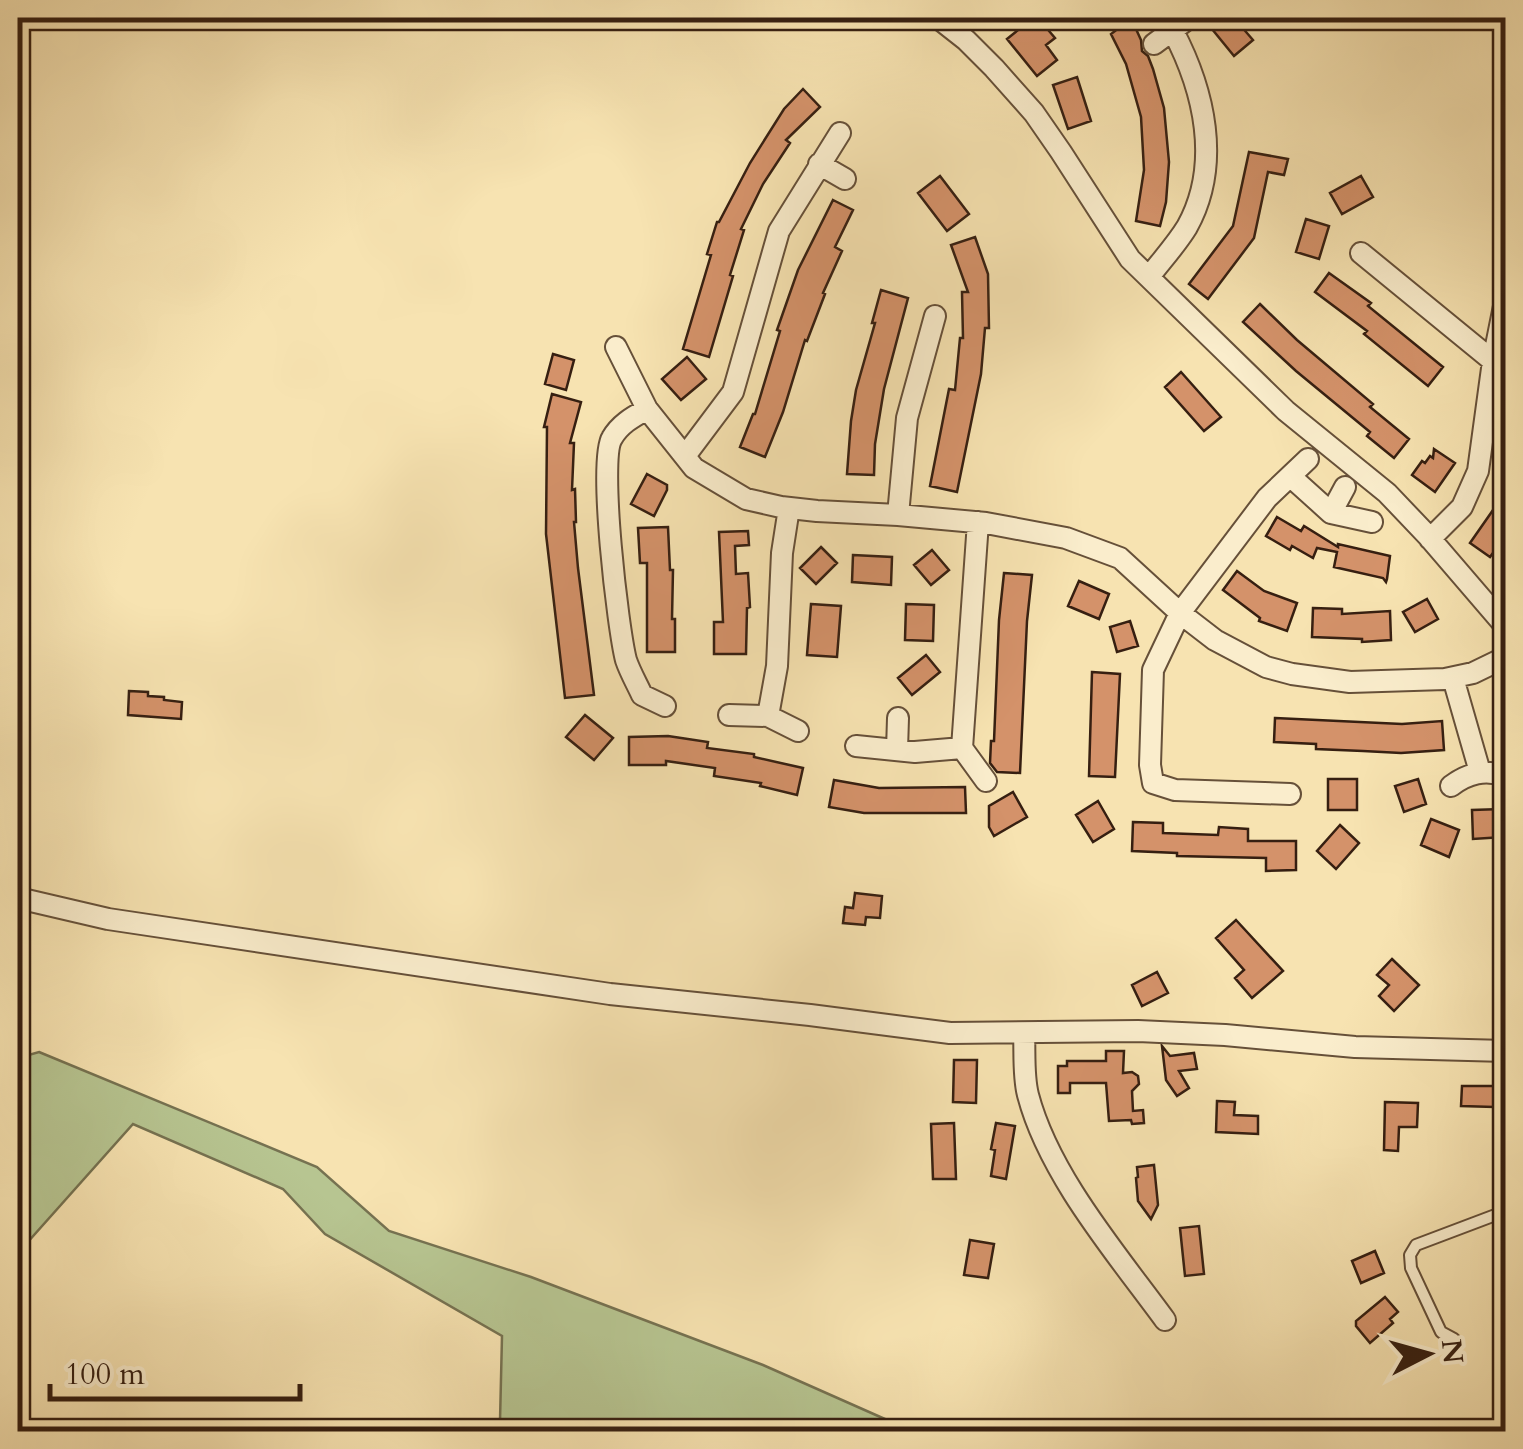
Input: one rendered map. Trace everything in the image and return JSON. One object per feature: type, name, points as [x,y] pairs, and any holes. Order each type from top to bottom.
[{"type":"street","points":[[938,18],[966,40],[1034,113],[1130,260],[1286,412],[1387,493],[1506,627]]},
{"type":"street","points":[[1149,277],[1186,227],[1200,196],[1207,159],[1206,131],[1181,24],[1154,44]]},
{"type":"street","points":[[684,456],[733,392],[780,231],[840,133]]},
{"type":"street","points":[[819,164],[845,178]]},
{"type":"street","points":[[1362,253],[1493,362]]},
{"type":"street","points":[[1430,539],[1462,506],[1478,471],[1506,296]]},
{"type":"street","points":[[898,515],[907,418],[935,316]]},
{"type":"street","points":[[616,347],[647,409],[694,468],[746,500],[789,508],[978,522],[1066,538],[1120,558],[1215,640],[1266,667],[1292,674],[1350,682],[1453,678],[1506,656]]},
{"type":"street","points":[[647,409],[625,422],[609,440],[606,471],[616,607],[627,662],[642,695],[665,706]]},
{"type":"street","points":[[1290,794],[1175,790],[1153,783],[1150,765],[1154,670],[1180,613],[1267,498],[1308,459]]},
{"type":"street","points":[[1290,476],[1332,512],[1372,522]]},
{"type":"street","points":[[1332,512],[1345,487]]},
{"type":"street","points":[[768,716],[789,508]]},
{"type":"street","points":[[978,522],[962,748],[986,781]]},
{"type":"street","points":[[1453,678],[1480,772]]},
{"type":"street","points":[[729,715],[768,716],[798,730]]},
{"type":"street","points":[[898,718],[898,750]]},
{"type":"street","points":[[856,746],[915,752],[962,748]]},
{"type":"street","points":[[1451,786],[1480,772],[1506,776]]},
{"type":"street","points":[[18,898],[108,918],[610,994],[950,1033],[1138,1031],[1356,1047],[1506,1051]]},
{"type":"street","points":[[1024,1033],[1027,1092],[1044,1142],[1090,1217],[1165,1320]]},
{"type":"lane","points":[[1454,1339],[1441,1332],[1410,1268],[1410,1254],[1416,1245],[1506,1211]]},
{"type":"green space","points":[[39,1052],[317,1167],[389,1231],[531,1277],[763,1365],[912,1431],[488,1431],[500,1421],[502,1336],[325,1234],[283,1189],[133,1124],[18,1253],[18,1058]]},
{"type":"building","points":[[1038,18],[1055,38],[1046,45],[1057,60],[1037,76],[1007,39]]},
{"type":"building","points":[[1105,18],[1131,18],[1153,69],[1164,108],[1169,162],[1160,226],[1136,221],[1144,170],[1141,117],[1126,64],[1111,34],[1115,31]]},
{"type":"building","points":[[1203,18],[1234,18],[1253,40],[1234,56]]},
{"type":"building","points":[[1077,77],[1091,121],[1068,129],[1053,85]]},
{"type":"building","points":[[803,89],[820,107],[786,140],[790,143],[763,184],[741,229],[744,230],[730,275],[733,276],[709,357],[683,349],[717,222],[784,109]]},
{"type":"building","points":[[1249,152],[1288,159],[1284,175],[1268,172],[1254,238],[1208,299],[1189,284],[1233,226]]},
{"type":"building","points":[[940,176],[969,214],[947,231],[918,193]]},
{"type":"building","points":[[1361,176],[1373,197],[1342,214],[1330,193]]},
{"type":"building","points":[[833,200],[853,210],[835,247],[842,251],[805,340],[765,457],[740,447],[755,414],[798,270]]},
{"type":"building","points":[[1306,219],[1329,226],[1319,259],[1296,252]]},
{"type":"building","points":[[975,237],[988,274],[989,328],[985,328],[981,374],[957,492],[930,486],[949,389],[955,390],[963,338],[962,292],[968,292],[951,245]]},
{"type":"building","points":[[1329,273],[1371,303],[1368,306],[1443,367],[1428,386],[1364,334],[1367,331],[1315,292]]},
{"type":"building","points":[[881,290],[908,298],[884,389],[874,475],[847,474],[856,390]]},
{"type":"building","points":[[1260,304],[1409,439],[1394,458],[1367,436],[1370,432],[1243,322]]},
{"type":"building","points":[[553,354],[574,360],[566,390],[545,384]]},
{"type":"building","points":[[687,357],[706,379],[681,400],[662,379]]},
{"type":"building","points":[[1181,372],[1221,417],[1204,431],[1165,387]]},
{"type":"building","points":[[552,394],[581,402],[570,443],[574,443],[572,490],[575,489],[578,568],[594,695],[565,698],[546,534],[544,427]]},
{"type":"building","points":[[1434,449],[1455,463],[1435,492],[1412,475],[1422,461],[1433,458]]},
{"type":"building","points":[[647,474],[667,485],[654,516],[631,504]]},
{"type":"building","points":[[1506,483],[1506,535],[1490,557],[1470,543]]},
{"type":"building","points":[[1277,517],[1301,531],[1304,526],[1338,547],[1390,556],[1386,582],[1383,578],[1334,567],[1337,552],[1317,548],[1313,558],[1266,536]]},
{"type":"building","points":[[668,527],[675,652],[647,652],[647,563],[640,563],[638,528]]},
{"type":"building","points":[[748,531],[749,545],[735,546],[736,574],[748,573],[746,654],[714,654],[714,622],[723,622],[719,532]]},
{"type":"building","points":[[821,547],[837,563],[816,584],[800,568]]},
{"type":"building","points":[[932,550],[949,570],[931,585],[914,565]]},
{"type":"building","points":[[853,555],[892,557],[891,585],[852,582]]},
{"type":"building","points":[[1237,571],[1264,591],[1297,603],[1287,631],[1259,621],[1223,590]]},
{"type":"building","points":[[1004,573],[1032,575],[1020,773],[997,772],[990,763]]},
{"type":"building","points":[[1079,581],[1109,594],[1099,619],[1068,606]]},
{"type":"building","points":[[1427,599],[1438,619],[1415,632],[1403,612]]},
{"type":"building","points":[[811,604],[841,606],[837,657],[807,655]]},
{"type":"building","points":[[906,604],[934,605],[933,641],[905,640]]},
{"type":"building","points":[[1313,608],[1342,609],[1342,614],[1390,611],[1391,640],[1362,642],[1312,637]]},
{"type":"building","points":[[1130,621],[1138,646],[1117,652],[1110,627]]},
{"type":"building","points":[[926,655],[940,672],[912,695],[898,678]]},
{"type":"building","points":[[1092,672],[1120,674],[1115,777],[1089,776]]},
{"type":"building","points":[[129,691],[182,702],[181,719],[128,715]]},
{"type":"building","points":[[585,715],[613,738],[594,760],[566,737]]},
{"type":"building","points":[[1275,718],[1402,724],[1442,721],[1444,750],[1401,753],[1316,749],[1316,744],[1274,742]]},
{"type":"building","points":[[668,736],[708,742],[707,748],[754,754],[803,768],[797,795],[760,786],[761,783],[714,776],[715,768],[666,761],[666,765],[629,765],[629,737]]},
{"type":"building","points":[[1328,779],[1357,779],[1357,810],[1328,810]]},
{"type":"building","points":[[1418,779],[1426,804],[1404,812],[1395,786]]},
{"type":"building","points":[[834,780],[879,788],[965,787],[966,813],[864,813],[829,807]]},
{"type":"building","points":[[1013,792],[1027,817],[994,836],[989,827],[989,806]]},
{"type":"building","points":[[1098,801],[1114,829],[1093,842],[1076,815]]},
{"type":"building","points":[[1502,809],[1503,837],[1473,839],[1472,810]]},
{"type":"building","points":[[1431,819],[1459,830],[1449,857],[1421,845]]},
{"type":"building","points":[[1133,822],[1163,823],[1163,833],[1218,835],[1219,827],[1248,829],[1248,841],[1296,841],[1296,870],[1266,871],[1266,858],[1132,851]]},
{"type":"building","points":[[1340,825],[1359,843],[1336,869],[1317,851]]},
{"type":"building","points":[[855,893],[882,896],[880,918],[866,917],[865,925],[843,923],[845,907],[853,908]]},
{"type":"building","points":[[1236,920],[1283,971],[1252,998],[1235,978],[1244,970],[1216,938]]},
{"type":"building","points":[[1392,959],[1419,985],[1394,1011],[1379,996],[1389,985],[1377,975]]},
{"type":"building","points":[[1157,972],[1168,993],[1142,1006],[1132,985]]},
{"type":"building","points":[[1162,1046],[1170,1056],[1194,1053],[1197,1069],[1179,1071],[1189,1088],[1177,1096],[1166,1080]]},
{"type":"building","points":[[1106,1051],[1124,1051],[1123,1073],[1138,1076],[1139,1084],[1132,1091],[1133,1111],[1143,1110],[1144,1123],[1109,1121],[1106,1083],[1070,1083],[1070,1093],[1058,1093],[1058,1066],[1067,1066],[1067,1061],[1106,1061]]},
{"type":"building","points":[[954,1060],[977,1060],[976,1103],[953,1102]]},
{"type":"building","points":[[1462,1086],[1495,1086],[1494,1107],[1461,1106]]},
{"type":"building","points":[[1217,1101],[1235,1102],[1234,1115],[1258,1116],[1258,1134],[1216,1132]]},
{"type":"building","points":[[1385,1102],[1418,1103],[1417,1127],[1399,1127],[1398,1151],[1384,1150]]},
{"type":"building","points":[[954,1123],[956,1179],[933,1179],[931,1124]]},
{"type":"building","points":[[996,1123],[1015,1126],[1006,1179],[991,1176]]},
{"type":"building","points":[[1154,1165],[1158,1205],[1151,1219],[1138,1201],[1136,1178],[1137,1167]]},
{"type":"building","points":[[1199,1226],[1204,1274],[1185,1276],[1180,1228]]},
{"type":"building","points":[[970,1240],[994,1244],[988,1278],[964,1275]]},
{"type":"building","points":[[1375,1251],[1384,1273],[1361,1283],[1352,1261]]},
{"type":"building","points":[[1385,1297],[1398,1312],[1390,1319],[1393,1323],[1370,1343],[1356,1321]]}]
